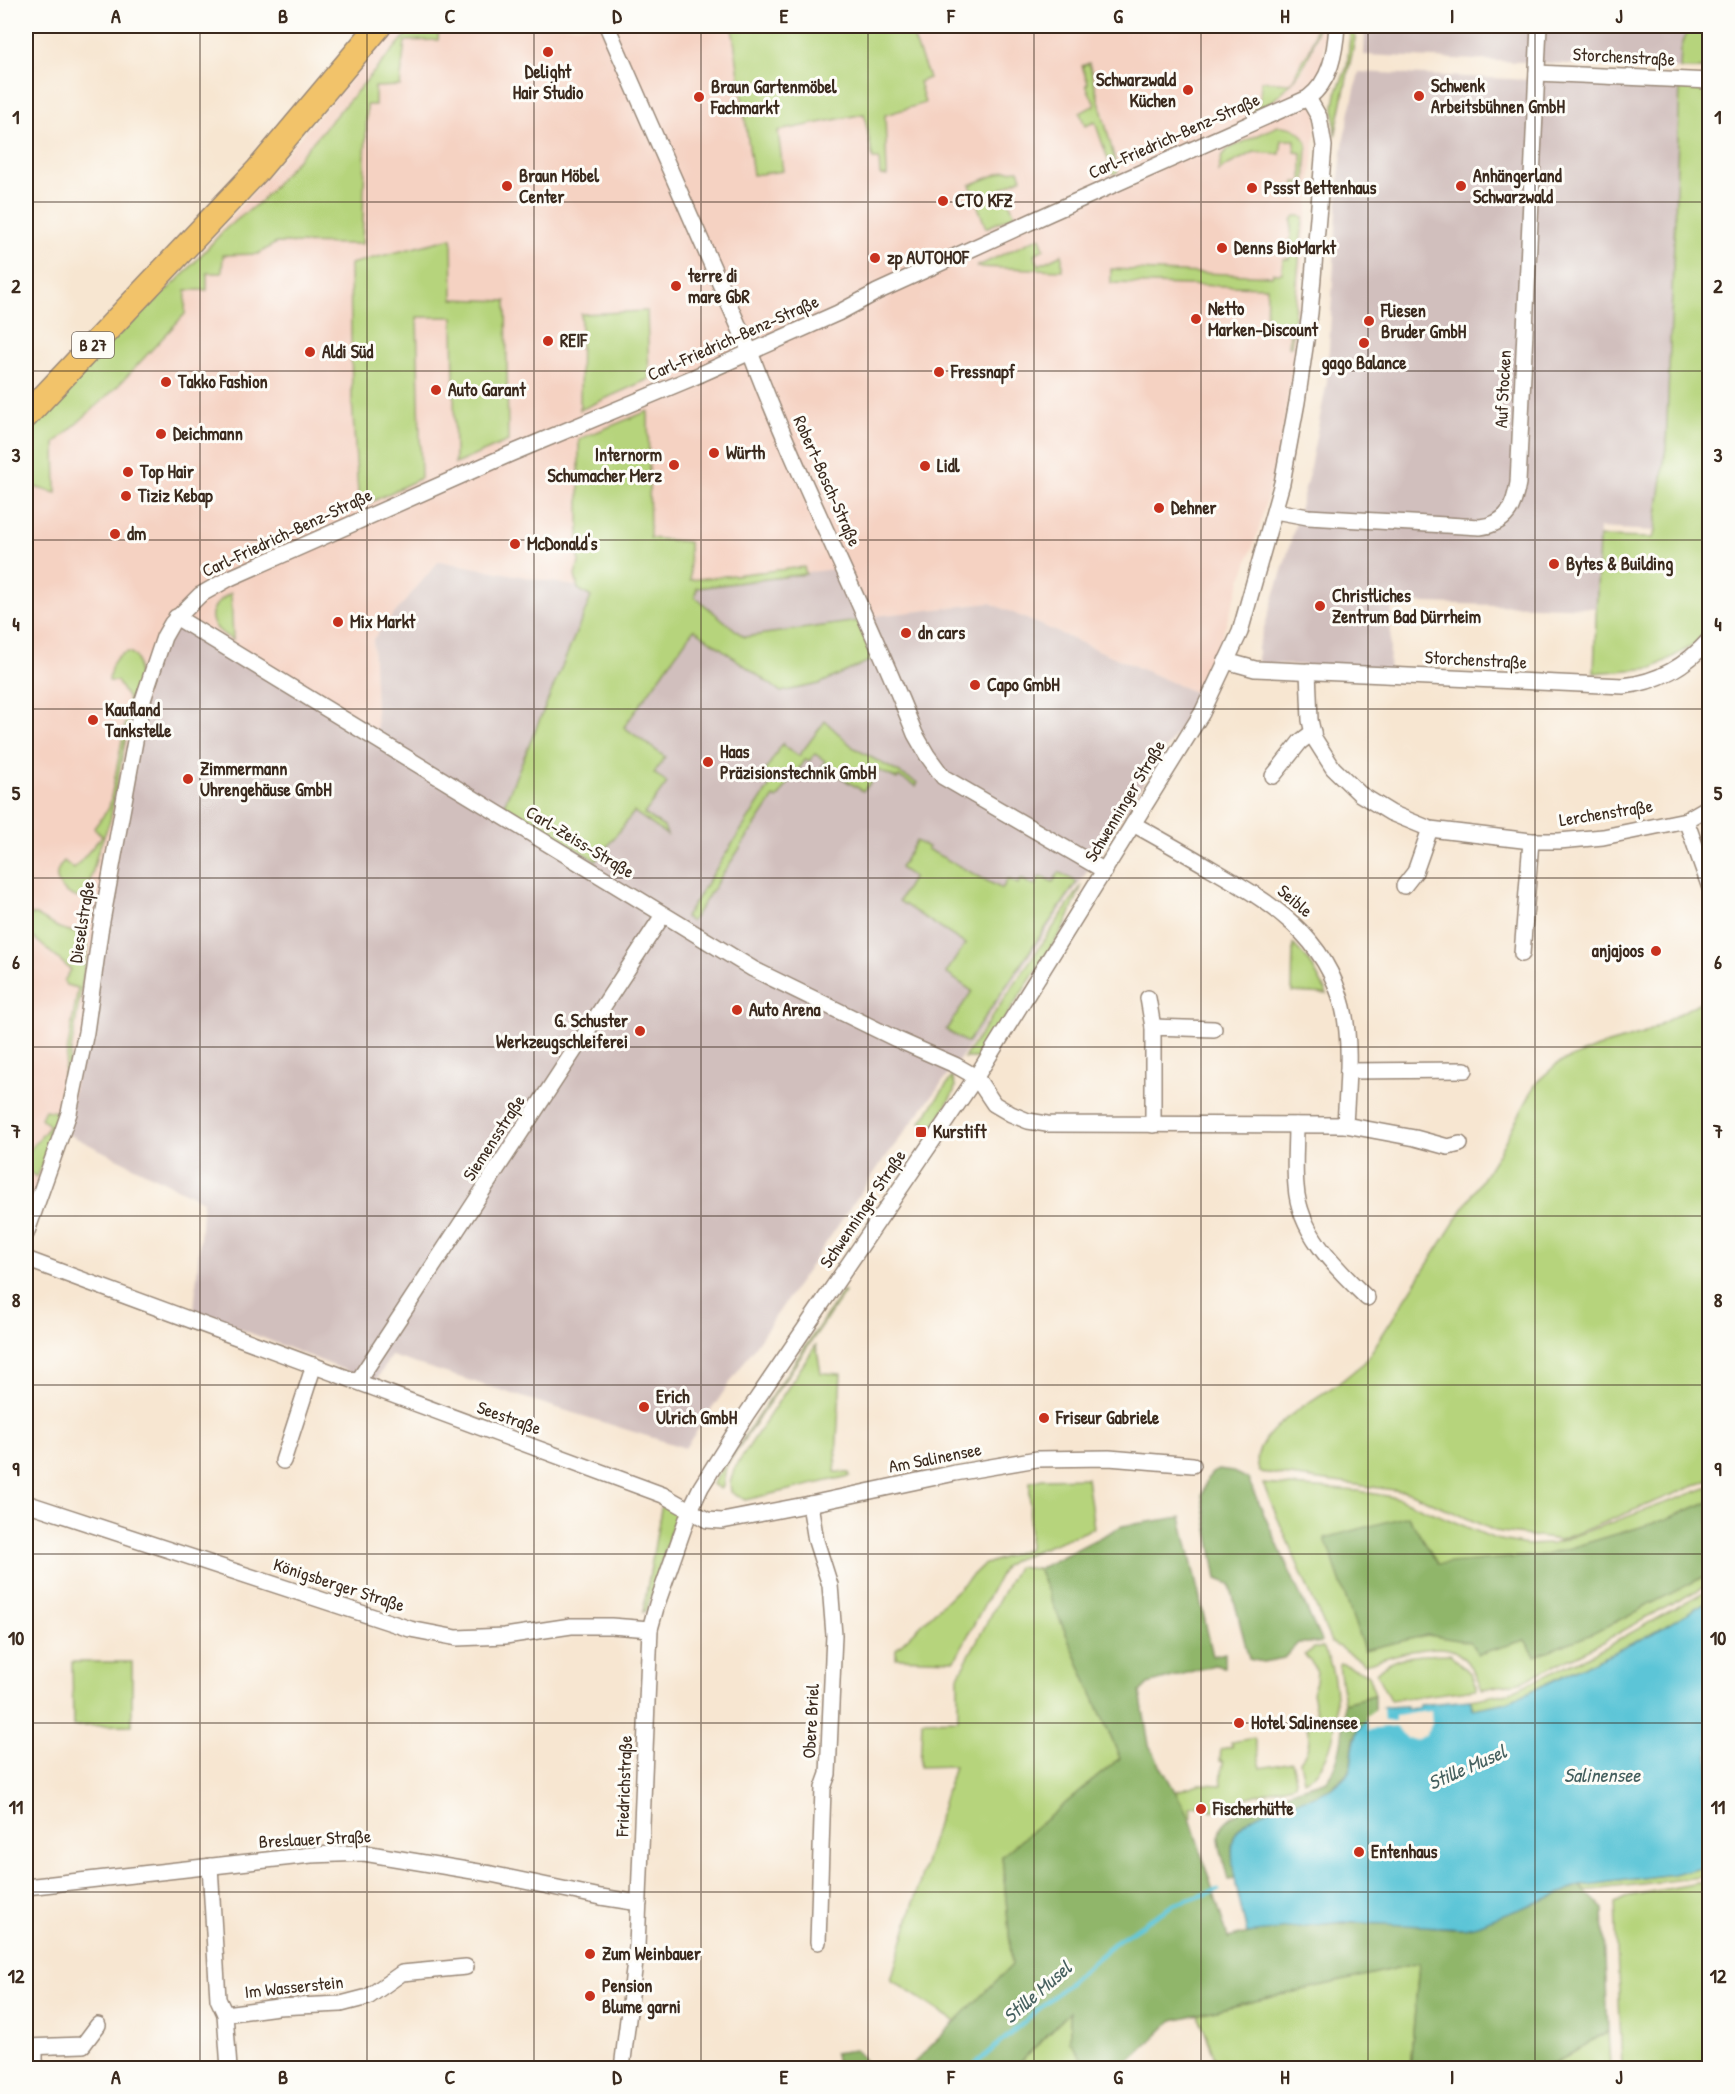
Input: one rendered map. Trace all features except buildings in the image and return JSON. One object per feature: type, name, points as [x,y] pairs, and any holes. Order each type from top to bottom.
[{"type":"main road","name":"B 27","points":[[26,416],[258,170],[380,26]]},
{"type":"street","name":"Robert-Bosch-Straße","points":[[607,26],[915,734],[927,755],[943,777],[1105,871]]},
{"type":"street","points":[[1308,98],[1317,91],[1329,70],[1335,50],[1336,26]]},
{"type":"street","name":"Auf Stocken","points":[[1275,511],[1308,517],[1480,527],[1490,526],[1504,518],[1514,503],[1518,483],[1539,26]]},
{"type":"street","name":"Storchenstraße","points":[[1537,73],[1710,81]]},
{"type":"street","name":"Carl-Friedrich-Benz-Straße","points":[[176,617],[200,595],[230,578],[838,313],[878,292],[1050,213],[1308,98]]},
{"type":"street","name":"Schwenninger Straße","points":[[690,1510],[701,1487],[746,1415],[976,1077],[1202,713],[1240,632],[1282,483],[1305,351],[1324,147],[1319,117],[1308,98]]},
{"type":"street","name":"Carl-Zeiss-Straße","points":[[176,617],[753,969],[976,1077]]},
{"type":"street","name":"Dieselstraße","points":[[26,1234],[69,1113],[86,1032],[101,921],[142,704],[164,637],[176,617]]},
{"type":"street","name":"Storchenstraße","points":[[1226,661],[1255,669],[1623,686],[1643,684],[1675,669],[1690,659],[1710,639]]},
{"type":"street","name":"Lerchenstraße","points":[[1308,671],[1310,720],[1314,738],[1333,768],[1360,794],[1391,813],[1430,829],[1531,841],[1603,837],[1686,820],[1710,806]]},
{"type":"street","points":[[1273,776],[1300,742],[1313,732]]},
{"type":"street","points":[[1686,820],[1710,888]]},
{"type":"street","name":"Seible","points":[[1133,824],[1259,896],[1292,920],[1309,940],[1337,987],[1347,1031],[1348,1071],[1345,1125]]},
{"type":"street","points":[[1404,886],[1415,872],[1430,829]]},
{"type":"street","points":[[1522,954],[1531,841]]},
{"type":"street","name":"Siemensstraße","points":[[358,1382],[663,915]]},
{"type":"street","points":[[1148,998],[1153,1027],[1153,1125]]},
{"type":"street","points":[[1153,1027],[1214,1029]]},
{"type":"street","points":[[1348,1071],[1465,1070]]},
{"type":"street","points":[[976,1077],[994,1104],[1028,1121],[1047,1124],[1345,1125],[1415,1138],[1448,1147],[1460,1144]]},
{"type":"street","points":[[1296,1125],[1296,1188],[1306,1226],[1332,1264],[1366,1298]]},
{"type":"street","name":"Seestraße","points":[[26,1259],[663,1496],[690,1510]]},
{"type":"street","points":[[283,1461],[314,1365]]},
{"type":"street","name":"Am Salinensee","points":[[690,1510],[707,1520],[722,1521],[955,1473],[1037,1459],[1109,1458],[1193,1465]]},
{"type":"street","name":"Königsberger Straße","points":[[26,1503],[410,1629],[457,1638],[505,1636],[571,1626],[650,1629]]},
{"type":"street","name":"Obere Briel","points":[[810,1504],[816,1541],[830,1585],[834,1635],[828,1774],[824,1788],[821,1834],[818,1942]]},
{"type":"street","name":"Friedrichstraße","points":[[622,2068],[637,1946],[650,1629],[690,1510]]},
{"type":"street","name":"Breslauer Straße","points":[[26,1887],[311,1855],[373,1854],[490,1874],[601,1898],[639,1903]]},
{"type":"street","name":"Im Wasserstein","points":[[210,1866],[218,1999],[225,2014],[229,2068]]},
{"type":"street","name":"Im Wasserstein","points":[[225,2014],[278,2007],[341,2004],[369,1997],[402,1973],[466,1967]]},
{"type":"street","points":[[35,2068],[30,2047],[82,2045],[98,2025]]},
{"type":"shaded area","points":[[396,26],[1326,26],[1292,372],[1282,439],[1259,529],[1201,695],[990,603],[858,618],[679,588],[574,586],[439,561],[373,639],[377,732],[72,1109],[26,1233],[26,456]]},
{"type":"shaded area","points":[[1365,26],[1688,26],[1681,50],[1680,69],[1364,55]]},
{"type":"shaded area","points":[[1359,72],[1680,87],[1666,447],[1655,531],[1599,528],[1597,608],[1392,602],[1389,670],[1258,663],[1258,647],[1287,555],[1308,477],[1327,382],[1339,177],[1344,138]]},
{"type":"shaded area","points":[[439,561],[574,586],[679,588],[834,569],[858,618],[990,603],[1201,695],[1084,876],[969,1047],[879,1166],[685,1448],[391,1356],[375,1382],[194,1311],[203,1201],[66,1133],[150,671],[180,618],[377,731],[373,639]]},
{"type":"green space","points":[[414,26],[439,26],[438,40],[405,41],[400,86],[375,87],[375,105],[367,105],[362,244],[276,243],[258,254],[223,255],[222,273],[207,273],[207,290],[186,290],[185,314],[116,388],[55,443],[56,493],[26,485],[26,433],[105,347],[182,276],[225,229],[261,201]]},
{"type":"green space","points":[[732,26],[909,26],[929,78],[919,82],[925,103],[885,115],[887,176],[880,175],[879,159],[873,159],[864,114],[778,131],[783,171],[753,175]]},
{"type":"green space","points":[[1315,26],[1317,26],[1313,46],[1310,55],[1295,78],[1299,67],[1312,45]]},
{"type":"green space","points":[[1351,26],[1356,26],[1355,39],[1335,136],[1334,106],[1336,94],[1347,67]]},
{"type":"green space","points":[[1688,26],[1709,26],[1709,69],[1680,69],[1681,50]]},
{"type":"green space","points":[[1089,63],[1118,172],[1113,174],[1095,122],[1085,126],[1080,113],[1095,105],[1086,85],[1088,83],[1082,66]]},
{"type":"green space","points":[[1294,79],[1271,103],[1252,111],[1253,104],[1260,104],[1261,81],[1290,83]]},
{"type":"green space","points":[[1680,87],[1709,88],[1709,628],[1694,645],[1653,668],[1594,673],[1599,537],[1653,538],[1655,531],[1666,447]]},
{"type":"green space","points":[[1278,126],[1300,132],[1305,140],[1307,145],[1305,190],[1300,190],[1295,185],[1295,182],[1302,182],[1302,153],[1295,152],[1295,140],[1282,140],[1280,154],[1254,152],[1218,172],[1222,156],[1228,149]]},
{"type":"green space","points":[[1019,170],[1022,178],[1002,188],[1015,215],[986,228],[970,185],[1005,171]]},
{"type":"green space","points":[[1295,216],[1303,218],[1291,347],[1289,347],[1290,330],[1266,329],[1267,287],[1111,283],[1111,269],[1272,276],[1273,273],[1282,273],[1283,259],[1289,259],[1292,220]]},
{"type":"green space","points":[[1040,237],[1044,249],[1034,254],[1039,265],[1062,254],[1062,270],[976,267]]},
{"type":"green space","points":[[452,238],[453,299],[506,301],[508,441],[455,464],[453,317],[417,317],[421,478],[359,508],[352,400],[350,264]]},
{"type":"green space","points":[[647,311],[649,379],[580,410],[581,314]]},
{"type":"green space","points":[[648,411],[650,538],[689,542],[690,580],[804,567],[806,574],[697,588],[695,597],[744,637],[858,621],[876,658],[819,684],[781,692],[694,629],[624,727],[665,757],[654,773],[667,783],[644,814],[664,827],[667,835],[634,812],[596,861],[504,805],[591,597],[578,589],[575,575],[579,563],[579,439]]},
{"type":"green space","points":[[231,593],[233,640],[218,629],[212,617],[216,605]]},
{"type":"green space","points":[[128,652],[136,658],[138,675],[110,821],[98,851],[87,893],[78,898],[62,888],[57,879],[57,873],[64,861],[74,869],[102,836],[94,828],[109,808],[128,699],[117,681],[109,681],[109,676],[116,659]]},
{"type":"green space","points":[[825,721],[854,748],[918,783],[916,786],[878,770],[863,791],[822,766],[825,761],[815,754],[809,761],[806,759],[777,799],[774,797],[691,922],[685,917],[771,784],[761,777],[783,743],[785,747],[799,756]]},
{"type":"green space","points":[[916,841],[1002,889],[1008,879],[1018,884],[1021,879],[1035,886],[1040,876],[1053,882],[1059,872],[1077,882],[967,1043],[946,1030],[972,991],[946,973],[965,944],[899,901],[913,877],[900,868]]},
{"type":"green space","points":[[1082,885],[1065,926],[982,1054],[977,1058],[964,1058]]},
{"type":"green space","points":[[26,914],[36,915],[59,928],[80,934],[84,937],[88,947],[61,1112],[55,1136],[37,1177],[26,1170],[26,1154],[50,1126],[41,1118],[45,1110],[57,1112],[78,988],[66,985],[64,981],[71,970],[26,931]]},
{"type":"green space","points":[[1293,944],[1310,962],[1327,994],[1292,992]]},
{"type":"green space","points":[[1709,997],[1709,1480],[1560,1540],[1495,1531],[1409,1492],[1260,1472],[1257,1459],[1262,1445],[1271,1432],[1284,1420],[1339,1383],[1365,1362],[1498,1154],[1537,1082],[1557,1064],[1598,1047],[1643,1034]]},
{"type":"green space","points":[[952,1077],[954,1091],[933,1129],[921,1122]]},
{"type":"green space","points":[[843,1291],[845,1292],[726,1466],[723,1487],[721,1489],[712,1484]]},
{"type":"green space","points":[[816,1345],[821,1373],[841,1374],[835,1472],[849,1473],[850,1476],[745,1500],[731,1492],[730,1483],[734,1469]]},
{"type":"green space","points":[[1218,1470],[1233,1472],[1248,1479],[1320,1643],[1298,1643],[1284,1658],[1263,1662],[1249,1659],[1230,1584],[1217,1579],[1202,1495],[1207,1479]]},
{"type":"green space","points":[[1087,1478],[1094,1528],[1013,1560],[1004,1567],[955,1660],[896,1658],[896,1649],[983,1565],[1029,1548],[1030,1482],[1042,1479]]},
{"type":"green space","points":[[1263,1484],[1358,1491],[1398,1498],[1495,1539],[1527,1545],[1552,1544],[1709,1487],[1709,1584],[1589,1649],[1520,1682],[1482,1689],[1465,1659],[1448,1649],[1411,1651],[1365,1664],[1331,1642]]},
{"type":"green space","points":[[1709,1501],[1709,1574],[1592,1634],[1535,1656],[1525,1640],[1478,1654],[1470,1642],[1427,1635],[1364,1650],[1325,1538],[1408,1516],[1438,1564],[1546,1555],[1664,1520]]},
{"type":"green space","points":[[662,1503],[677,1511],[647,1609],[643,1612]]},
{"type":"green space","points":[[1181,1517],[1213,1656],[1225,1653],[1225,1667],[1214,1665],[1148,1684],[1140,1692],[1149,1745],[1190,1818],[1228,1938],[1292,1926],[1356,1923],[1464,1928],[1580,1886],[1603,1909],[1608,2031],[1548,2068],[1410,2068],[1419,1963],[1173,2020],[1122,2068],[1077,2068],[1082,2059],[1070,2041],[1070,2012],[1014,2068],[909,2068],[1012,1965],[1002,1856],[1120,1758],[1038,1569],[1122,1526]]},
{"type":"green space","points":[[1017,1567],[1038,1569],[1120,1758],[1002,1856],[1012,1965],[962,2026],[891,1980],[954,1766],[920,1767],[922,1721],[958,1720],[958,1676]]},
{"type":"green space","points":[[1709,1589],[1709,1600],[1654,1633],[1508,1702],[1473,1709],[1470,1700],[1508,1693],[1604,1648]]},
{"type":"green space","points":[[1314,1648],[1323,1648],[1330,1662],[1334,1679],[1336,1720],[1326,1757],[1317,1772],[1304,1781],[1300,1761],[1308,1745],[1309,1721],[1317,1716],[1312,1693],[1317,1670],[1305,1655]]},
{"type":"green space","points":[[1450,1654],[1470,1673],[1477,1689],[1390,1700],[1376,1673],[1383,1666],[1401,1658]]},
{"type":"green space","points":[[72,1662],[132,1662],[132,1725],[73,1726]]},
{"type":"green space","points":[[1341,1663],[1368,1674],[1375,1695],[1344,1703],[1339,1665]]},
{"type":"green space","points":[[1375,1695],[1375,1713],[1356,1734],[1348,1773],[1319,1794],[1263,1813],[1245,1822],[1234,1837],[1232,1847],[1236,1879],[1228,1880],[1219,1839],[1223,1825],[1233,1815],[1248,1807],[1327,1780],[1339,1753],[1343,1733],[1344,1703]]},
{"type":"green space","points":[[1254,1738],[1261,1768],[1292,1762],[1295,1784],[1242,1799],[1211,1811],[1209,1803],[1190,1807],[1192,1817],[1190,1818],[1174,1792],[1199,1784],[1221,1785],[1223,1761],[1220,1760],[1221,1749],[1232,1747],[1231,1742]]},
{"type":"green space","points":[[1709,1865],[1709,1874],[1701,1877],[1584,1891],[1580,1886],[1673,1874]]},
{"type":"green space","points":[[1709,1881],[1709,2068],[1622,2068],[1615,1903],[1629,1896]]},
{"type":"green space","points":[[1419,1963],[1410,2068],[1219,2068],[1198,2014]]},
{"type":"green space","points":[[1070,2012],[1070,2041],[1082,2059],[1077,2068],[1014,2068]]},
{"type":"green space","points":[[1608,2031],[1610,2068],[1548,2068]]},
{"type":"green space","points":[[855,2050],[872,2068],[836,2068],[834,2053]]},
{"type":"water","name":"Salinensee","points":[[1709,1600],[1709,1865],[1673,1874],[1580,1886],[1464,1928],[1342,1922],[1247,1933],[1232,1856],[1235,1835],[1244,1824],[1256,1816],[1320,1794],[1346,1776],[1358,1731],[1380,1710],[1386,1707],[1419,1708],[1419,1705],[1470,1700],[1473,1709],[1508,1702],[1654,1633]]},
{"type":"pier","points":[[1383,1708],[1384,1721],[1395,1721],[1395,1715],[1431,1711],[1432,1724],[1426,1735],[1416,1740],[1407,1739],[1396,1727],[1368,1730],[1366,1716],[1376,1709]]},
{"type":"waterway","name":"Stille Musel","points":[[971,2068],[1118,1940],[1173,1905],[1218,1890]]},
{"type":"place","name":"Delight Hair Studio","points":[[548,52]]},
{"type":"place","name":"Schwarzwald Küchen","points":[[1188,90]]},
{"type":"place","name":"Schwenk Arbeitsbühnen GmbH","points":[[1419,96]]},
{"type":"place","name":"Braun Gartenmöbel Fachmarkt","points":[[699,97]]},
{"type":"place","name":"Braun Möbel Center","points":[[507,186]]},
{"type":"place","name":"Anhängerland Schwarzwald","points":[[1461,186]]},
{"type":"place","name":"Pssst Bettenhaus","points":[[1252,188]]},
{"type":"place","name":"CTO KFZ","points":[[943,201]]},
{"type":"place","name":"Denns BioMarkt","points":[[1222,248]]},
{"type":"place","name":"zp AUTOHOF","points":[[875,258]]},
{"type":"place","name":"terre di mare GbR","points":[[676,286]]},
{"type":"place","name":"Netto Marken-Discount","points":[[1196,319]]},
{"type":"place","name":"Fliesen Bruder GmbH","points":[[1369,321]]},
{"type":"place","name":"REIF","points":[[548,341]]},
{"type":"place","name":"gago Balance","points":[[1364,343]]},
{"type":"place","name":"Aldi Süd","points":[[310,352]]},
{"type":"place","name":"Fressnapf","points":[[939,372]]},
{"type":"place","name":"Takko Fashion","points":[[166,382]]},
{"type":"place","name":"Auto Garant","points":[[436,390]]},
{"type":"place","name":"Deichmann","points":[[161,434]]},
{"type":"place","name":"Würth","points":[[714,453]]},
{"type":"place","name":"Internorm Schumacher Merz","points":[[674,465]]},
{"type":"place","name":"Lidl","points":[[925,466]]},
{"type":"place","name":"Top Hair","points":[[128,472]]},
{"type":"place","name":"Tiziz Kebap","points":[[126,496]]},
{"type":"place","name":"Dehner","points":[[1159,508]]},
{"type":"place","name":"dm","points":[[115,534]]},
{"type":"place","name":"McDonald's","points":[[515,544]]},
{"type":"place","name":"Bytes & Building","points":[[1554,564]]},
{"type":"place","name":"Christliches Zentrum Bad Dürrheim","points":[[1320,606]]},
{"type":"place","name":"Mix Markt","points":[[338,622]]},
{"type":"place","name":"dn cars","points":[[906,633]]},
{"type":"place","name":"Capo GmbH","points":[[975,685]]},
{"type":"place","name":"Kaufland Tankstelle","points":[[93,720]]},
{"type":"place","name":"Haas Präzisionstechnik GmbH","points":[[708,762]]},
{"type":"place","name":"Zimmermann Uhrengehäuse GmbH","points":[[188,779]]},
{"type":"place","name":"anjajoos","points":[[1656,951]]},
{"type":"place","name":"Auto Arena","points":[[737,1010]]},
{"type":"place","name":"G. Schuster Werkzeugschleiferei","points":[[640,1031]]},
{"type":"place","name":"Kurstift","points":[[921,1132]]},
{"type":"place","name":"Erich Ulrich GmbH","points":[[644,1407]]},
{"type":"place","name":"Friseur Gabriele","points":[[1044,1418]]},
{"type":"place","name":"Hotel Salinensee","points":[[1239,1723]]},
{"type":"place","name":"Fischerhütte","points":[[1201,1809]]},
{"type":"place","name":"Entenhaus","points":[[1359,1852]]},
{"type":"place","name":"Zum Weinbauer","points":[[590,1954]]},
{"type":"place","name":"Pension Blume garni","points":[[590,1996]]}]
